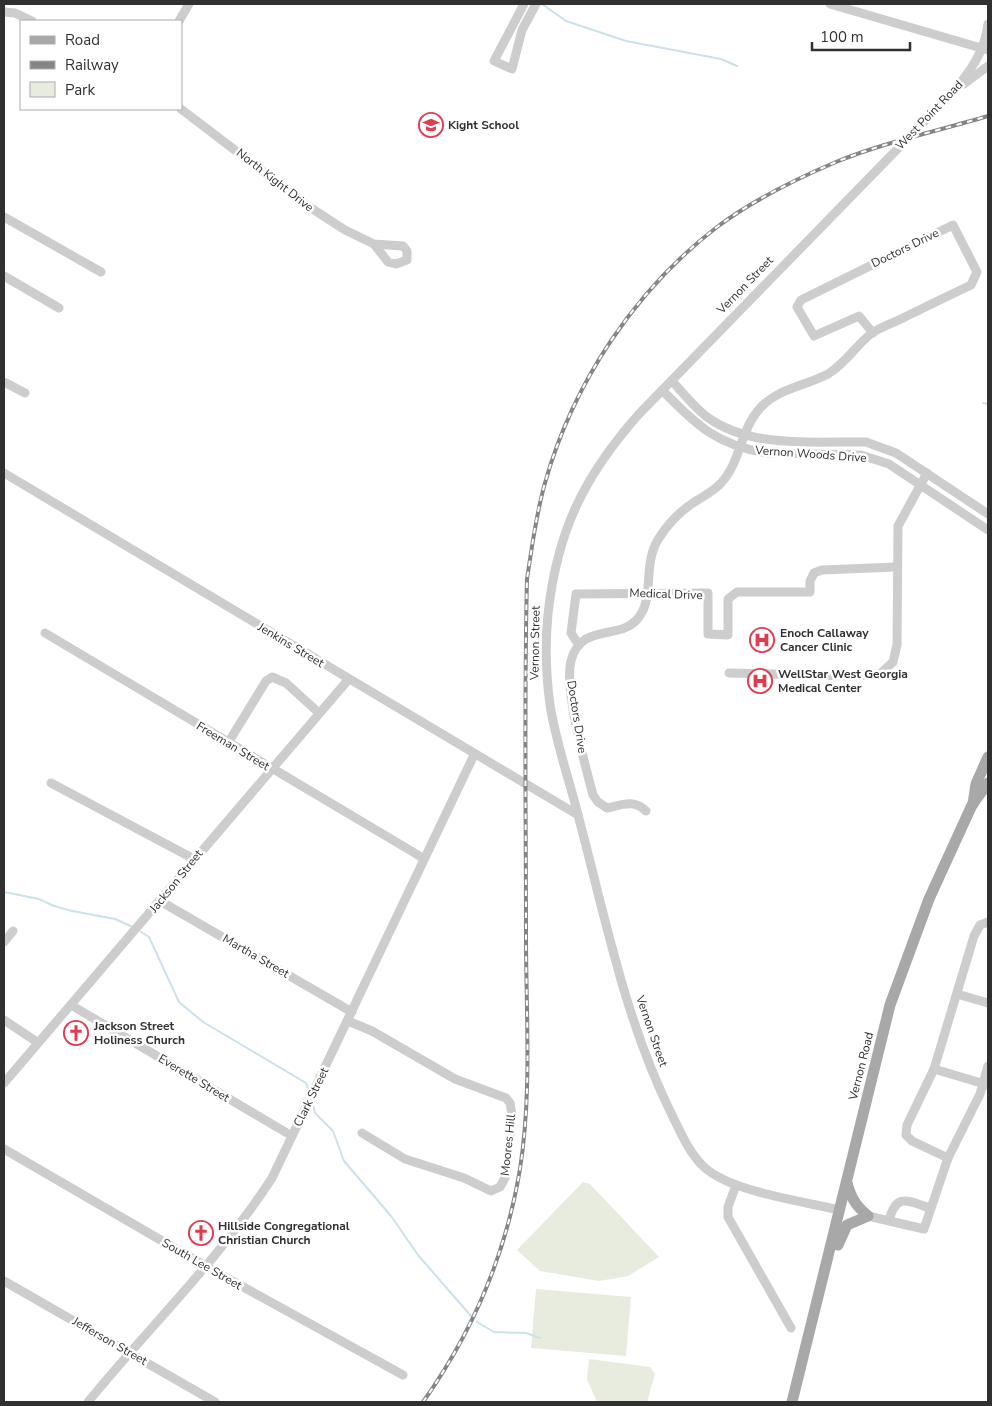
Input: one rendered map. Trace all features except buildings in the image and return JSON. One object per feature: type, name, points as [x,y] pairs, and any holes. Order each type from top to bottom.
[{"type":"main road","name":"Vernon Road","points":[[972,805],[976,784],[988,757]]},
{"type":"main road","name":"Vernon Road","points":[[795,1401],[806,1344],[890,1005],[929,899],[972,805],[988,783]]},
{"type":"main road","points":[[824,1276],[847,1225],[868,1216],[858,1208],[851,1197],[846,1181]]},
{"type":"street","points":[[180,20],[189,4]]},
{"type":"street","points":[[524,4],[494,61],[512,69],[522,30],[536,4]]},
{"type":"street","points":[[830,4],[985,49]]},
{"type":"street","points":[[4,12],[14,13],[30,20]]},
{"type":"street","name":"West Point Road","points":[[874,173],[952,94],[972,70],[985,49],[988,24]]},
{"type":"street","points":[[952,94],[988,66]]},
{"type":"street","name":"North Kight Drive","points":[[182,109],[308,206],[345,230],[374,244]]},
{"type":"street","name":"Vernon Street","points":[[839,1210],[736,1185],[715,1176],[696,1159],[673,1119],[646,1060],[594,881],[558,742],[548,686],[547,632],[553,580],[568,524],[592,475],[618,438],[874,173]]},
{"type":"street","points":[[4,217],[101,272]]},
{"type":"street","name":"Doctors Drive","points":[[739,447],[752,419],[768,401],[787,389],[820,378],[835,369],[872,333],[971,285],[977,272],[953,225],[800,300],[797,307],[814,336],[859,316],[872,333]]},
{"type":"street","points":[[4,276],[60,308]]},
{"type":"street","name":"Vernon Woods Drive","points":[[672,381],[708,417],[759,438],[866,442],[888,449],[988,514]]},
{"type":"street","points":[[4,382],[25,393]]},
{"type":"street","name":"Vernon Woods Drive","points":[[663,391],[703,430],[716,438],[739,447],[769,453],[867,456],[889,464],[988,530]]},
{"type":"street","points":[[578,645],[595,634],[619,630],[632,624],[642,613],[648,593],[649,562],[657,541],[676,517],[716,488],[725,478],[739,447]]},
{"type":"street","name":"Jenkins Street","points":[[4,473],[348,680],[578,815]]},
{"type":"street","points":[[729,673],[823,673],[851,676],[880,674],[889,667],[896,656],[898,526],[919,485],[927,474]]},
{"type":"street","name":"Medical Drive","points":[[578,645],[571,633],[576,594],[708,593],[708,634],[728,635],[728,599],[736,592],[810,592],[810,581],[814,573],[822,570],[896,567]]},
{"type":"street","name":"Freeman Street","points":[[45,633],[423,858]]},
{"type":"street","name":"Doctors Drive","points":[[578,645],[570,665],[572,694],[577,730],[593,795],[598,802],[607,808],[632,802],[638,804],[646,811]]},
{"type":"street","points":[[228,743],[266,682],[272,677],[279,678],[320,713]]},
{"type":"street","name":"Jackson Street","points":[[5,1080],[348,680]]},
{"type":"street","name":"Clark Street","points":[[88,1402],[206,1267],[255,1205],[272,1178],[474,754]]},
{"type":"street","points":[[51,783],[194,859]]},
{"type":"street","name":"Martha Street","points":[[160,901],[352,1012]]},
{"type":"street","points":[[948,1158],[912,1141],[906,1135],[907,1125],[934,1069],[974,936],[980,925],[988,922]]},
{"type":"street","points":[[4,942],[13,930]]},
{"type":"street","points":[[957,994],[988,1003]]},
{"type":"street","name":"Everette Street","points":[[71,1005],[292,1136]]},
{"type":"street","points":[[4,1020],[37,1042]]},
{"type":"street","name":"Moores Hill","points":[[348,1021],[372,1031],[455,1079],[501,1094],[510,1103],[512,1115],[506,1176],[500,1187],[491,1190],[464,1178],[405,1159],[362,1133]]},
{"type":"street","points":[[868,1216],[924,1229],[948,1158],[986,1084],[988,1066]]},
{"type":"street","points":[[934,1069],[986,1084]]},
{"type":"street","name":"South Lee Street","points":[[4,1149],[206,1267],[403,1375]]},
{"type":"street","points":[[736,1185],[728,1207],[728,1216],[792,1328]]},
{"type":"street","points":[[889,1221],[892,1209],[897,1202],[905,1200],[930,1208]]},
{"type":"street","name":"Jefferson Street","points":[[4,1281],[215,1402]]},
{"type":"green space","points":[[583,1182],[590,1184],[659,1257],[628,1276],[599,1281],[540,1271],[517,1250]]},
{"type":"green space","points":[[536,1289],[631,1297],[626,1356],[531,1348]]},
{"type":"green space","points":[[589,1359],[650,1367],[655,1374],[647,1402],[597,1402],[587,1379]]},
{"type":"waterway","points":[[542,4],[566,21],[626,41],[721,59],[737,66]]},
{"type":"waterway","points":[[983,403],[988,404]]},
{"type":"waterway","points":[[4,892],[39,899],[72,911],[115,919],[133,927]]},
{"type":"waterway","points":[[141,932],[149,937],[179,1002],[203,1022],[306,1083],[309,1091]]},
{"type":"waterway","points":[[313,1104],[315,1113],[333,1131],[344,1161],[391,1216],[418,1255],[471,1316]]},
{"type":"waterway","points":[[477,1322],[494,1332],[526,1333],[540,1338]]},
{"type":"railway","points":[[423,1402],[457,1348],[485,1292],[506,1232],[520,1169],[524,1140],[528,1053],[525,758],[527,579],[534,531],[545,483],[557,446],[572,410],[590,375],[634,309],[687,252],[731,217],[775,191],[836,162],[892,143],[988,116]]},
{"type":"place","name":"Kight School","points":[[431,125]]},
{"type":"place","name":"Enoch Callaway Cancer Clinic","points":[[762,640]]},
{"type":"place","name":"WellStar West Georgia Medical Center","points":[[760,681]]},
{"type":"place","name":"Jackson Street Holiness Church","points":[[76,1033]]},
{"type":"place","name":"Hillside Congregational Christian Church","points":[[201,1233]]}]
